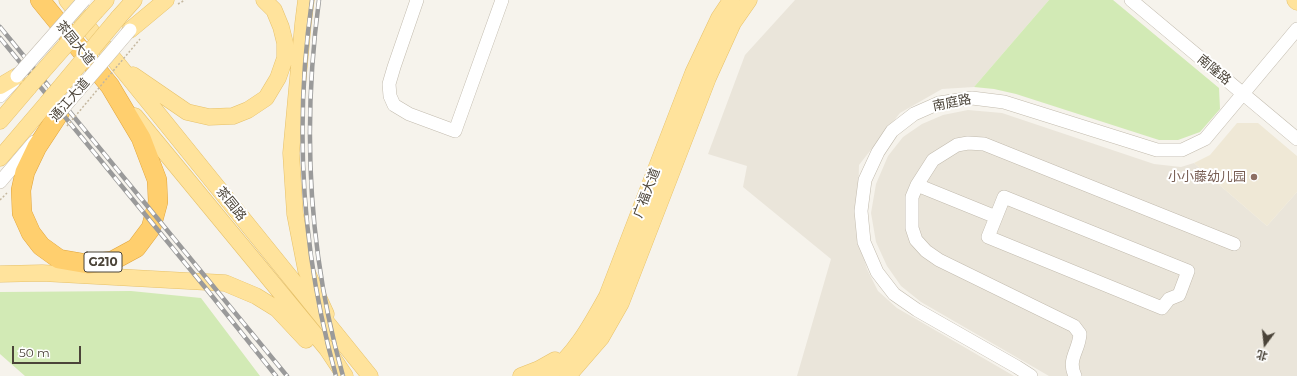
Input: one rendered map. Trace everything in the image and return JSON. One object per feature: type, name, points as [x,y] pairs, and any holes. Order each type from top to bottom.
[{"type":"highway","name":"茶园大道","points":[[40,0],[110,86]]},
{"type":"highway","name":"G210","points":[[58,114],[37,147],[25,172],[21,190],[22,213],[31,233],[42,246],[59,259],[88,264],[112,261],[136,248],[151,228],[158,202],[157,180],[141,138],[110,86]]},
{"type":"main road","points":[[31,0],[60,24]]},
{"type":"main road","name":"茶园大道","points":[[67,0],[92,32]]},
{"type":"main road","points":[[58,114],[118,18],[134,0]]},
{"type":"main road","points":[[135,35],[166,0]]},
{"type":"main road","points":[[118,65],[187,112],[209,117],[233,116],[248,110],[266,98],[278,78],[285,58],[285,43],[281,27],[274,10],[264,0]]},
{"type":"main road","points":[[306,0],[291,154],[294,214],[306,270],[336,336]]},
{"type":"main road","name":"广福大道","points":[[547,376],[555,370],[572,351],[589,329],[607,296],[693,73],[719,18],[731,0]]},
{"type":"main road","name":"广福大道","points":[[568,376],[601,338],[621,303],[708,78],[734,23],[749,0]]},
{"type":"main road","points":[[0,121],[101,5]]},
{"type":"main road","name":"茶园路","points":[[92,32],[336,336],[370,376]]},
{"type":"main road","points":[[0,86],[18,76]]},
{"type":"main road","name":"茶园路","points":[[110,86],[322,343],[345,376]]},
{"type":"main road","name":"通江大道","points":[[0,158],[58,114]]},
{"type":"main road","points":[[0,274],[42,273],[225,283],[256,296],[277,309],[336,376]]},
{"type":"main road","points":[[521,376],[540,369],[572,351]]},
{"type":"street","points":[[0,96],[84,0]]},
{"type":"street","name":"通江大道","points":[[0,182],[58,114],[135,35],[156,0]]},
{"type":"street","points":[[417,0],[389,84],[390,96],[394,105],[408,114],[455,131],[502,0]]},
{"type":"street","name":"南隆路","points":[[1131,0],[1297,139]]},
{"type":"street","name":"南庭路","points":[[1031,376],[917,310],[894,294],[877,272],[864,242],[861,211],[865,180],[878,152],[892,131],[914,114],[939,103],[972,98],[1004,102],[1157,150],[1182,150],[1205,139],[1297,30]]},
{"type":"street","points":[[1075,376],[1071,366],[1079,343],[1080,334],[1074,326],[939,260],[926,251],[916,240],[912,228],[912,197],[917,185],[933,160],[957,145],[968,143],[984,144],[1234,244]]},
{"type":"street","points":[[917,185],[996,217]]},
{"type":"street","points":[[1004,197],[1188,271],[1179,295],[1169,299],[1162,308],[988,237],[996,217],[1004,197]]},
{"type":"path","points":[[58,114],[135,35]]},
{"type":"shaded area","points":[[795,0],[1049,0],[974,87],[942,89],[900,113],[859,165],[857,237],[867,269],[878,291],[897,308],[1014,376],[797,376],[831,259],[743,187],[747,166],[708,154],[745,55]]},
{"type":"shaded area","points":[[968,110],[1002,113],[1154,164],[1181,167],[1194,163],[1267,226],[1297,192],[1297,376],[1049,376],[921,302],[901,286],[887,266],[876,242],[871,213],[876,184],[888,156],[903,137],[922,124],[943,115]]},
{"type":"shaded area","name":"小小藤幼儿园","points":[[1237,123],[1258,123],[1297,156],[1297,192],[1267,226],[1194,163],[1210,155]]},
{"type":"green space","points":[[1049,0],[1113,0],[1219,88],[1220,109],[1200,132],[1178,140],[1159,140],[1016,94],[994,89],[974,87]]},
{"type":"green space","points":[[131,291],[201,298],[260,376],[25,376],[0,354],[0,292]]},
{"type":"railway","points":[[312,0],[306,47],[303,95],[304,190],[315,284],[324,330],[336,376]]},
{"type":"railway","points":[[319,0],[311,95],[310,142],[312,189],[322,283],[331,329],[343,376]]},
{"type":"railway","points":[[0,27],[287,376]]},
{"type":"railway","points":[[0,38],[276,376]]},
{"type":"place","name":"小小藤幼儿园","points":[[1254,177]]}]
